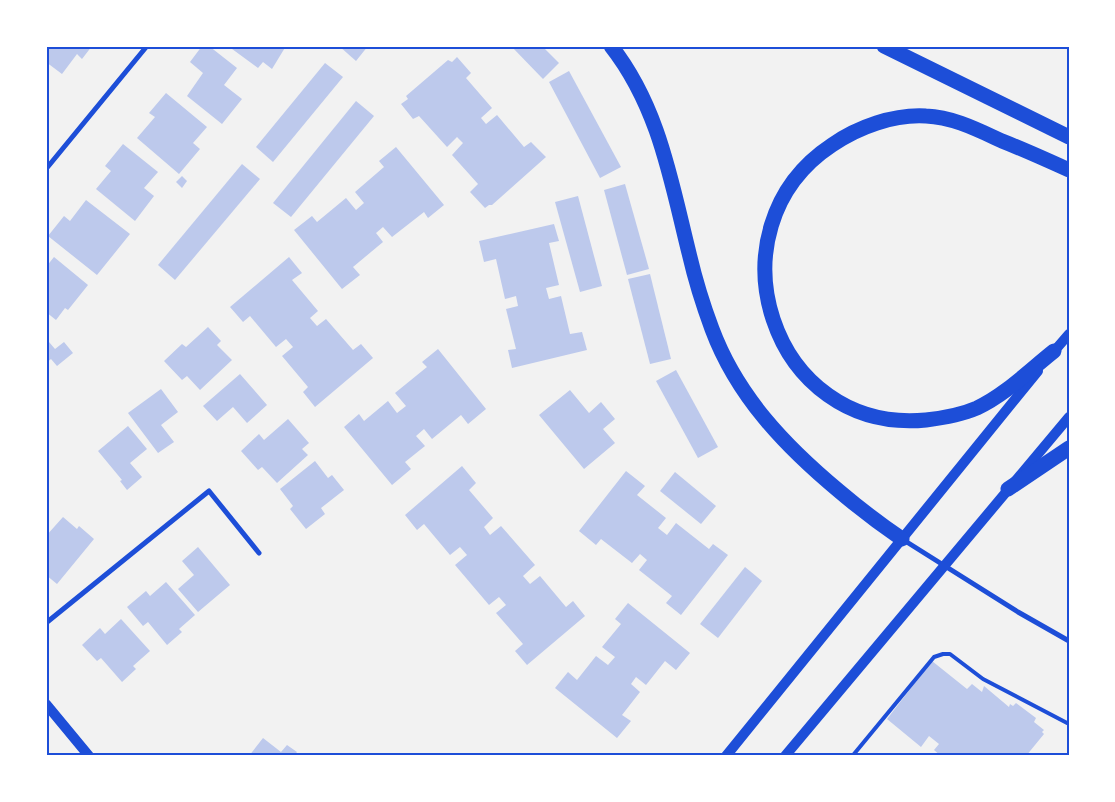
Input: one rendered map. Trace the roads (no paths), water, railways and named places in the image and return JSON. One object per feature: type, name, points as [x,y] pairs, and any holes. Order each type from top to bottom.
[{"type":"highway","points":[[611,46],[630,72],[653,121],[669,171],[689,253],[712,330],[738,381],[771,428],[790,448],[869,516],[902,539]]},
{"type":"highway","points":[[884,46],[1069,137]]},
{"type":"highway","points":[[1054,351],[997,396],[970,410],[936,419],[912,421],[890,420],[866,415],[842,404],[821,390],[801,372],[786,351],[775,328],[767,301],[764,275],[766,248],[779,203],[804,167],[821,152],[861,129],[904,116],[946,118],[988,134],[1069,170]]},
{"type":"highway","points":[[1008,490],[1069,448]]},
{"type":"main road","points":[[726,756],[1069,334]]},
{"type":"main road","points":[[785,756],[1069,417]]},
{"type":"main road","points":[[46,704],[89,756]]},
{"type":"street","points":[[46,170],[147,46]]},
{"type":"street","points":[[46,624],[209,491],[258,553]]},
{"type":"street","points":[[902,539],[1069,641]]},
{"type":"lane","points":[[854,754],[934,657],[943,654],[950,654],[983,679],[1005,692],[1069,724]]}]
